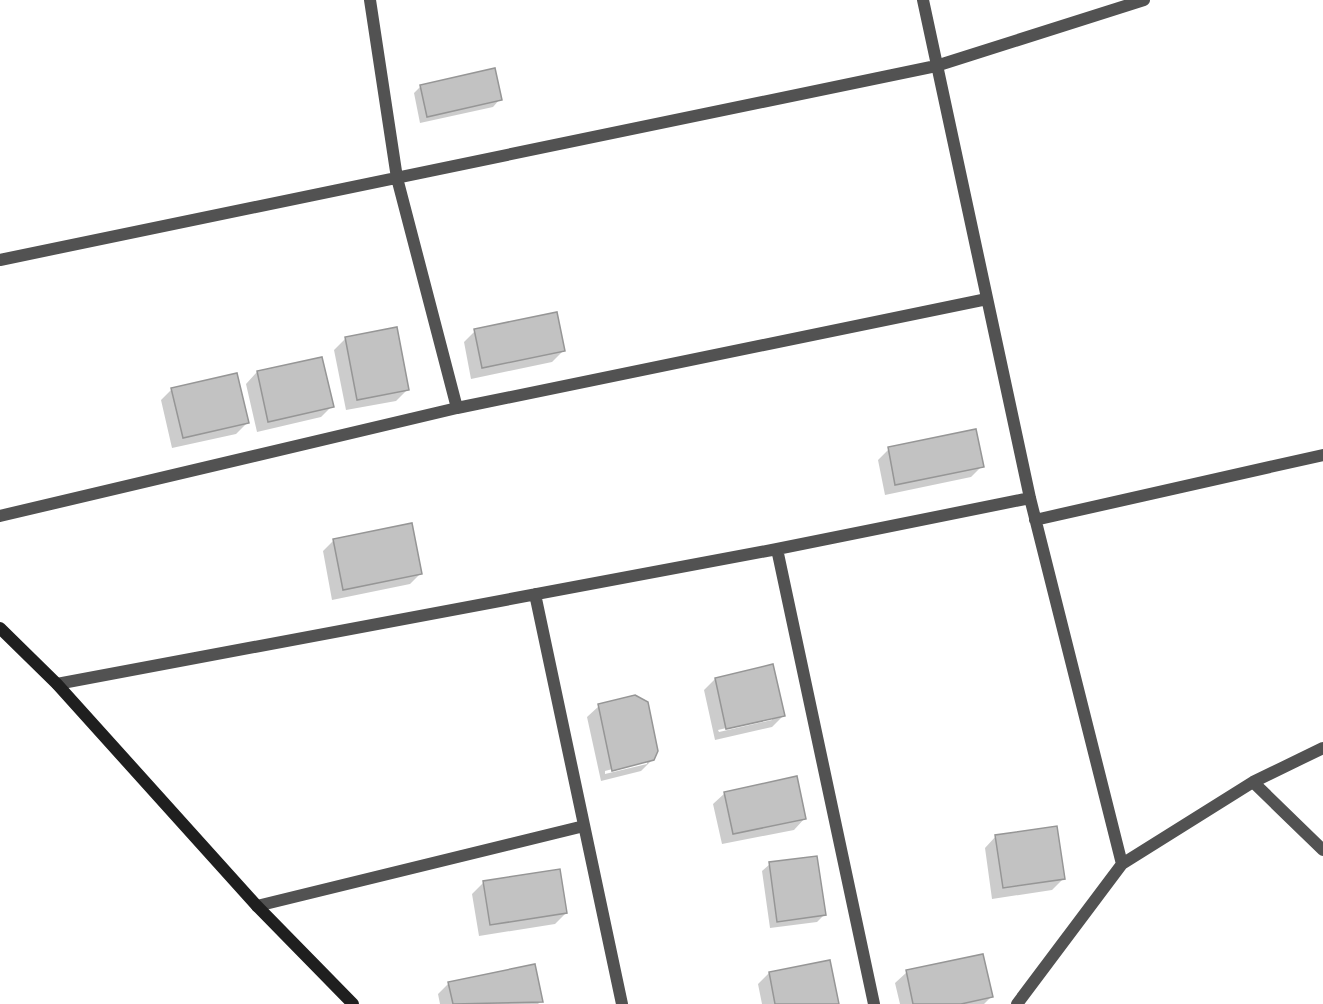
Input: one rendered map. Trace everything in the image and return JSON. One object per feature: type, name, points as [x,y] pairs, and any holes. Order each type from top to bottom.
[{"type":"street","points":[[370,0],[397,178],[457,408]]},
{"type":"street","points":[[923,0],[1035,520],[1122,864]]},
{"type":"street","points":[[0,260],[936,66],[1144,0]]},
{"type":"street","points":[[0,516],[457,408],[987,299]]},
{"type":"street","points":[[1035,520],[1323,455]]},
{"type":"street","points":[[57,684],[777,549],[1030,498]]},
{"type":"street","points":[[777,549],[874,1004]]},
{"type":"street","points":[[535,594],[622,1004]]},
{"type":"street","points":[[1,630],[57,684],[257,906],[353,1004]]},
{"type":"street","points":[[1017,1004],[1122,864],[1253,782],[1323,748]]},
{"type":"street","points":[[1253,782],[1323,850]]},
{"type":"street","points":[[257,906],[584,826]]},
{"type":"building","points":[[495,68],[502,100],[427,117],[420,85]]},
{"type":"building","points":[[557,312],[565,351],[482,368],[474,329]]},
{"type":"building","points":[[397,327],[409,390],[357,400],[345,337]]},
{"type":"building","points":[[322,357],[334,407],[268,422],[257,371]]},
{"type":"building","points":[[237,373],[249,423],[183,438],[171,388]]},
{"type":"building","points":[[976,429],[984,467],[895,485],[888,447]]},
{"type":"building","points":[[412,523],[422,574],[343,590],[333,539]]},
{"type":"building","points":[[773,664],[785,716],[726,729],[715,678]]},
{"type":"building","points":[[635,695],[648,702],[658,751],[654,760],[612,771],[598,704]]},
{"type":"building","points":[[797,776],[806,819],[733,834],[724,792]]},
{"type":"building","points":[[1057,826],[1065,879],[1003,888],[995,835]]},
{"type":"building","points":[[817,856],[826,915],[777,922],[769,862]]},
{"type":"building","points":[[560,869],[567,913],[490,925],[483,881]]},
{"type":"building","points":[[983,954],[993,997],[961,1004],[913,1004],[906,970]]},
{"type":"building","points":[[830,960],[839,1004],[775,1004],[769,972]]},
{"type":"building","points":[[535,964],[543,1002],[453,1004],[448,982]]}]
